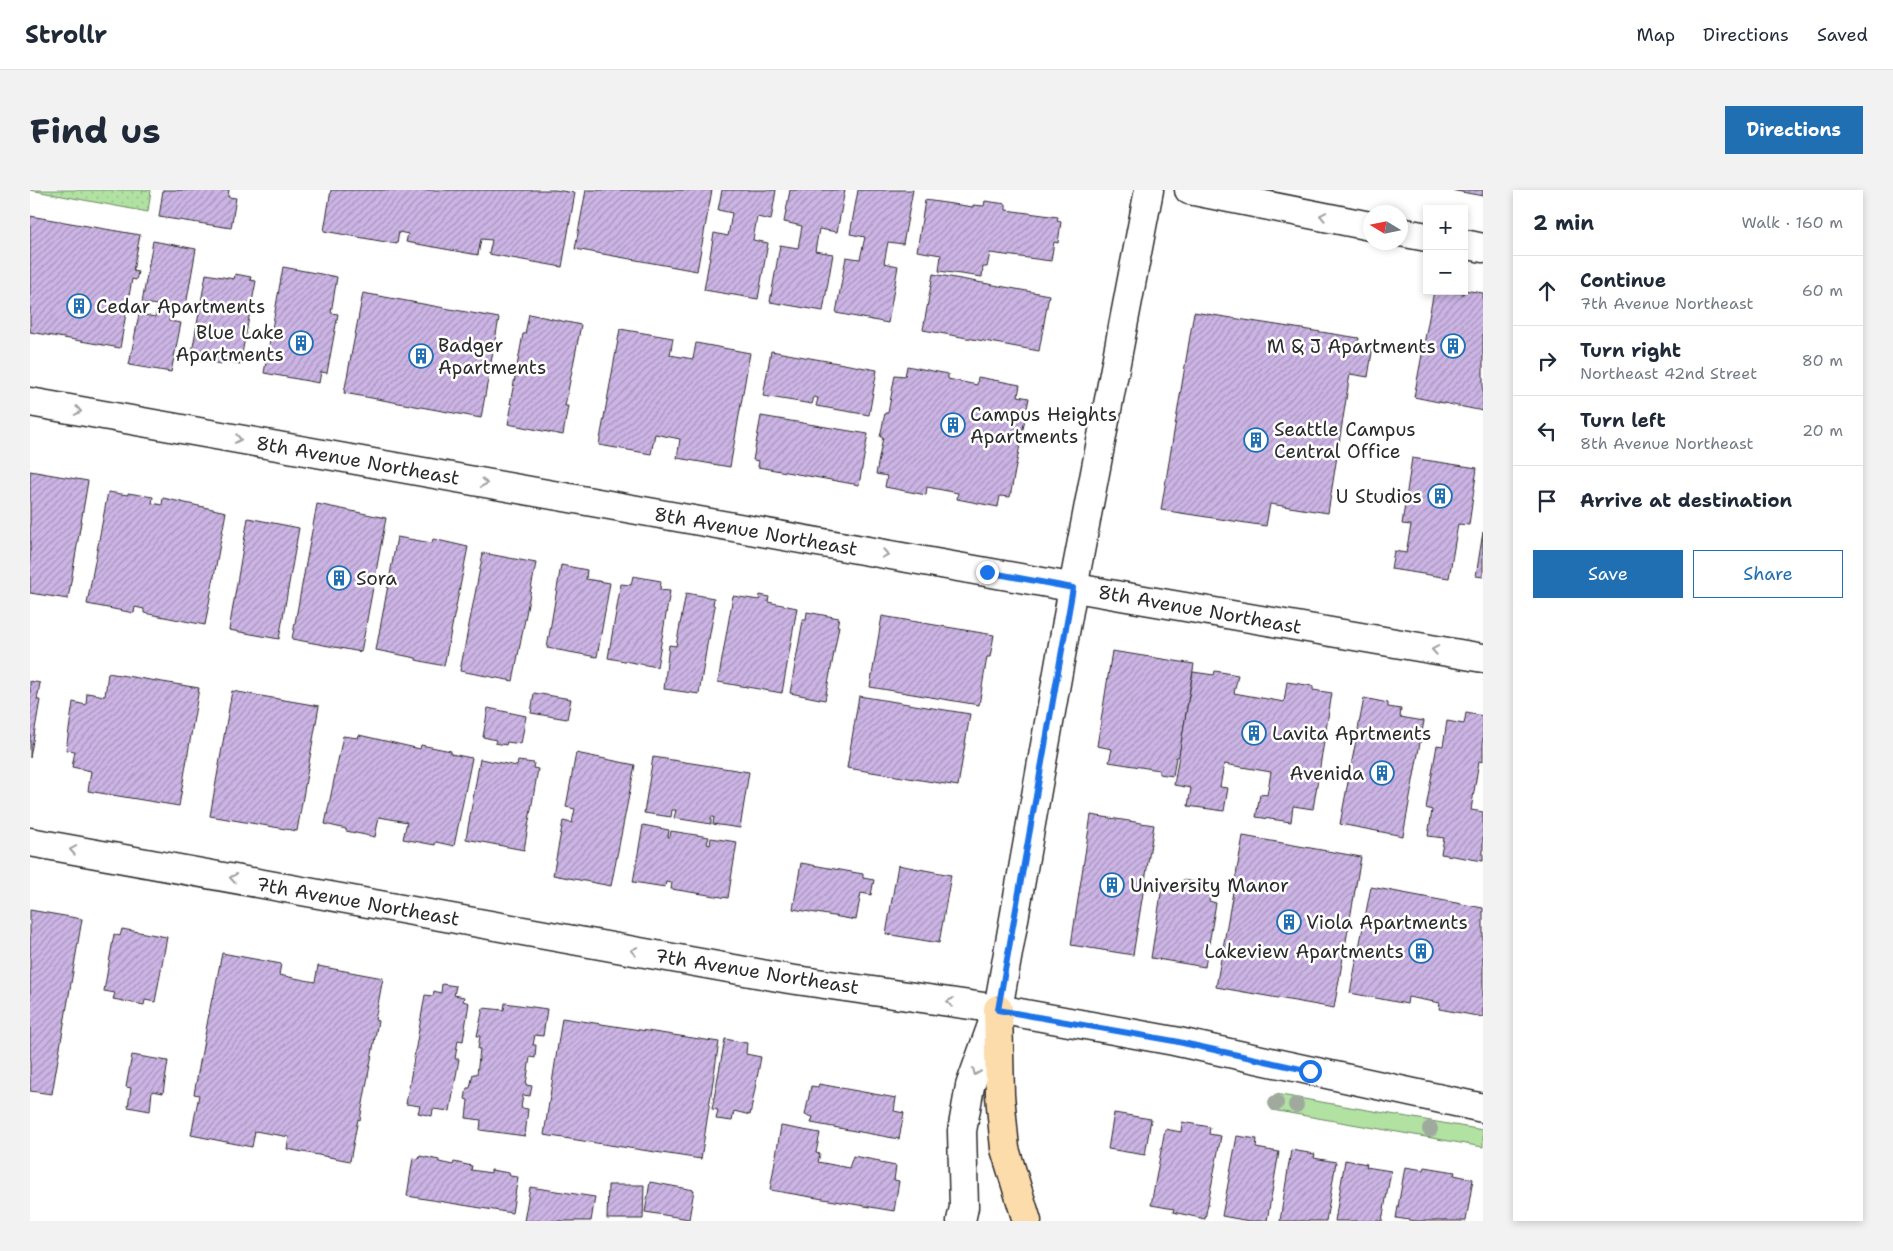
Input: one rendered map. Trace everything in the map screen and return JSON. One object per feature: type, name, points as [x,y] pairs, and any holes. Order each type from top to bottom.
[{"type":"highway","points":[[998,1010],[1000,1095],[1005,1149],[1027,1221]]},
{"type":"street","points":[[961,1221],[964,1207],[962,1130],[970,1086],[998,1010],[1073,588],[1149,190]]},
{"type":"street","points":[[1189,190],[1363,225]]},
{"type":"street","points":[[1408,233],[1423,236]]},
{"type":"street","points":[[1468,245],[1483,248]]},
{"type":"street","name":"8th Avenue Northeast","points":[[30,402],[1073,588],[1483,658]]},
{"type":"street","name":"7th Avenue Northeast","points":[[30,842],[789,979],[998,1010],[1174,1041],[1483,1108]]},
{"type":"green space","points":[[30,190],[151,190],[148,212]]},
{"type":"green space","points":[[1275,1094],[1483,1130],[1483,1147],[1272,1110]]},
{"type":"building","points":[[163,190],[229,190],[228,197],[236,198],[231,228],[159,217]]},
{"type":"building","points":[[331,190],[555,190],[575,193],[562,267],[489,254],[492,240],[481,239],[478,255],[406,242],[408,234],[399,232],[397,244],[324,231]]},
{"type":"building","points":[[586,190],[712,190],[697,271],[575,249]]},
{"type":"building","points":[[722,190],[776,190],[771,220],[757,217],[753,240],[768,243],[758,299],[704,290],[714,233],[728,236],[732,213],[718,210]]},
{"type":"building","points":[[790,190],[845,190],[837,232],[819,229],[815,251],[833,254],[823,311],[770,302],[780,245],[798,248],[802,226],[784,222]]},
{"type":"building","points":[[858,190],[913,190],[903,244],[888,242],[884,263],[898,266],[888,323],[836,313],[846,257],[860,259],[865,237],[850,234]]},
{"type":"building","points":[[1451,190],[1483,190],[1483,196]]},
{"type":"building","points":[[925,200],[973,207],[973,205],[984,206],[985,201],[1006,204],[1006,210],[1058,217],[1057,221],[1061,222],[1058,243],[1054,242],[1051,261],[990,253],[987,267],[983,267],[982,277],[939,271],[941,255],[917,251]]},
{"type":"building","name":"Cedar Apartments","points":[[30,216],[140,235],[133,271],[138,272],[136,280],[132,279],[120,348],[30,332]]},
{"type":"building","points":[[153,241],[196,249],[185,311],[171,308],[169,321],[181,323],[171,372],[129,365],[139,314],[155,317],[158,305],[142,303]]},
{"type":"building","name":"Blue Lake Apartments","points":[[283,267],[337,277],[331,313],[338,314],[327,373],[321,372],[319,383],[264,373]]},
{"type":"building","points":[[206,274],[234,279],[235,274],[251,277],[250,280],[256,281],[240,364],[222,360],[221,364],[191,358]]},
{"type":"building","points":[[933,274],[1049,295],[1039,351],[923,330]]},
{"type":"building","name":"M & J Apartments","points":[[1468,291],[1483,293],[1483,411],[1414,397],[1433,295],[1468,295]]},
{"type":"building","name":"Badger Apartments","points":[[363,293],[499,318],[481,418],[344,393]]},
{"type":"building","name":"Seattle Campus Central Office","points":[[1194,312],[1359,338],[1358,344],[1373,346],[1368,377],[1350,374],[1328,513],[1270,504],[1266,526],[1161,510]]},
{"type":"building","points":[[529,314],[581,325],[565,406],[568,406],[563,435],[508,424],[523,334],[525,334]]},
{"type":"building","points":[[620,329],[673,338],[670,355],[693,359],[696,343],[750,353],[730,467],[677,458],[680,439],[655,434],[651,454],[599,445]]},
{"type":"building","points":[[771,351],[877,370],[869,415],[816,406],[818,398],[814,397],[812,404],[763,396]]},
{"type":"building","name":"Campus Heights Apartments","points":[[907,366],[948,374],[948,379],[977,385],[978,377],[1020,385],[1018,396],[1029,398],[1010,497],[1000,496],[998,507],[957,499],[958,493],[927,487],[926,495],[885,487],[887,476],[876,474],[883,437],[880,437],[885,413],[888,413],[895,375],[905,376]]},
{"type":"building","points":[[761,416],[868,434],[859,485],[758,467],[759,461],[753,460]]},
{"type":"building","name":"U Studios","points":[[1412,458],[1477,468],[1469,525],[1458,524],[1449,578],[1391,569],[1394,551],[1406,553],[1411,525],[1402,524]]},
{"type":"building","points":[[30,471],[88,481],[68,599],[30,593]]},
{"type":"building","points":[[108,492],[153,497],[152,503],[162,505],[163,498],[226,512],[205,625],[144,613],[144,609],[135,607],[134,613],[87,604]]},
{"type":"building","name":"Sora","points":[[317,504],[386,518],[361,652],[292,639]]},
{"type":"building","points":[[248,518],[299,528],[279,639],[229,630]]},
{"type":"building","points":[[1483,532],[1483,577],[1476,576]]},
{"type":"building","points":[[397,537],[432,543],[433,539],[468,547],[444,666],[376,650]]},
{"type":"building","points":[[483,553],[536,563],[513,681],[460,671]]},
{"type":"building","points":[[561,565],[587,570],[586,579],[610,583],[597,657],[547,648]]},
{"type":"building","points":[[633,576],[661,581],[660,590],[670,591],[657,667],[608,658],[621,584],[631,585]]},
{"type":"building","points":[[686,593],[714,598],[713,605],[715,606],[699,694],[664,689],[669,645],[676,646]]},
{"type":"building","points":[[760,595],[769,597],[768,602],[797,608],[782,693],[718,682],[733,596],[759,600]]},
{"type":"building","points":[[807,612],[839,618],[825,700],[790,693],[803,620],[806,620]]},
{"type":"building","points":[[882,616],[994,635],[990,657],[987,657],[979,705],[870,687]]},
{"type":"building","points":[[1112,651],[1194,664],[1179,757],[1176,757],[1173,776],[1159,774],[1159,770],[1109,762],[1112,749],[1097,746]]},
{"type":"building","name":"Lavita Aprtments","points":[[1215,671],[1238,675],[1234,693],[1284,702],[1287,682],[1313,686],[1313,690],[1332,693],[1313,809],[1293,806],[1291,822],[1256,817],[1260,794],[1267,795],[1271,772],[1224,764],[1220,787],[1228,788],[1224,811],[1188,806],[1191,788],[1174,785],[1193,672],[1214,675]]},
{"type":"building","points":[[108,673],[199,688],[179,806],[88,791],[91,771],[72,767],[75,751],[66,750],[73,702],[86,705],[87,693],[105,696]]},
{"type":"building","points":[[30,681],[40,683],[37,700],[40,700],[30,758]]},
{"type":"building","points":[[232,691],[319,706],[297,831],[210,816]]},
{"type":"building","points":[[534,693],[571,699],[567,719],[531,713]]},
{"type":"building","points":[[859,696],[970,714],[958,786],[847,768]]},
{"type":"building","name":"Avenida","points":[[1364,698],[1388,703],[1388,707],[1401,709],[1400,717],[1424,721],[1403,836],[1340,824]]},
{"type":"building","points":[[488,708],[526,716],[521,744],[507,742],[506,745],[495,743],[496,740],[483,737]]},
{"type":"building","points":[[1466,713],[1483,716],[1483,762],[1479,761],[1471,810],[1483,812],[1483,861],[1441,854],[1444,838],[1428,836],[1432,810],[1426,808],[1437,745],[1443,746],[1447,721],[1464,724]]},
{"type":"building","points":[[359,735],[420,749],[421,745],[451,751],[451,754],[472,758],[454,846],[436,842],[435,845],[403,839],[407,822],[379,817],[375,837],[325,824],[343,736],[358,738]]},
{"type":"building","points":[[576,753],[635,765],[611,886],[553,875],[563,821],[572,823],[575,809],[566,807]]},
{"type":"building","points":[[653,757],[749,772],[740,828],[713,824],[714,817],[711,817],[711,824],[674,818],[676,810],[672,810],[671,817],[644,813]]},
{"type":"building","points":[[480,759],[517,766],[518,761],[534,763],[533,768],[538,769],[524,850],[466,839]]},
{"type":"building","name":"University Manor","points":[[1091,815],[1154,825],[1133,955],[1071,945]]},
{"type":"building","points":[[643,825],[669,830],[668,837],[670,837],[671,831],[709,837],[707,844],[710,845],[711,838],[737,842],[728,898],[671,889],[672,883],[666,882],[665,887],[633,882]]},
{"type":"building","name":"Viola Apartments","points":[[1243,836],[1361,857],[1334,1008],[1216,987]]},
{"type":"building","points":[[801,863],[863,874],[863,878],[874,880],[871,895],[861,893],[856,920],[793,909]]},
{"type":"building","points":[[898,865],[951,875],[939,943],[886,934]]},
{"type":"building","points":[[1183,880],[1212,885],[1209,901],[1216,903],[1205,967],[1151,958],[1162,887],[1181,890]]},
{"type":"building","name":"Lakeview Apartments","points":[[1371,887],[1483,908],[1483,1017],[1439,1009],[1440,1003],[1408,997],[1407,1004],[1350,993]]},
{"type":"building","points":[[30,910],[82,919],[52,1094],[30,1091]]},
{"type":"building","points":[[122,929],[167,937],[155,1002],[145,1000],[144,1005],[113,999],[115,993],[104,991],[114,934],[120,936]]},
{"type":"building","points":[[222,953],[281,964],[279,975],[315,982],[318,966],[383,978],[375,1020],[378,1021],[360,1120],[358,1119],[350,1161],[287,1149],[289,1137],[255,1131],[252,1147],[191,1135],[199,1095],[194,1094]]},
{"type":"building","points":[[442,984],[456,986],[454,995],[464,997],[463,1001],[469,1003],[463,1041],[458,1040],[455,1059],[459,1059],[450,1111],[433,1109],[432,1116],[418,1113],[420,1106],[406,1104],[425,995],[433,996],[434,991],[441,993]]},
{"type":"building","points":[[505,1003],[547,1009],[543,1036],[535,1035],[533,1045],[536,1045],[535,1058],[530,1057],[526,1085],[532,1086],[530,1096],[523,1095],[521,1108],[528,1109],[525,1136],[480,1130],[481,1120],[466,1118],[468,1100],[465,1099],[467,1088],[470,1088],[473,1074],[477,1074],[480,1036],[477,1036],[483,1008],[504,1010]]},
{"type":"building","points":[[562,1018],[719,1042],[701,1159],[544,1135]]},
{"type":"building","points":[[725,1039],[747,1043],[746,1054],[761,1057],[750,1115],[734,1111],[732,1121],[716,1119],[718,1110],[712,1109]]},
{"type":"building","points":[[132,1055],[168,1061],[163,1093],[152,1091],[150,1111],[128,1107],[131,1088],[126,1087]]},
{"type":"building","points":[[819,1084],[896,1098],[894,1111],[904,1113],[899,1139],[811,1123],[813,1117],[805,1115],[811,1086],[818,1087]]},
{"type":"building","points":[[1114,1113],[1151,1119],[1145,1155],[1108,1149]]},
{"type":"building","points":[[1182,1122],[1210,1127],[1209,1134],[1221,1136],[1205,1219],[1173,1212],[1174,1209],[1151,1205],[1165,1129],[1181,1132]]},
{"type":"building","points":[[781,1126],[820,1133],[816,1153],[820,1154],[818,1162],[849,1168],[853,1156],[896,1166],[894,1180],[899,1181],[894,1211],[770,1190]]},
{"type":"building","points":[[1237,1136],[1257,1139],[1256,1148],[1279,1152],[1267,1221],[1249,1221],[1222,1216]]},
{"type":"building","points":[[1291,1150],[1315,1154],[1314,1158],[1336,1162],[1326,1221],[1280,1221]]},
{"type":"building","points":[[420,1156],[453,1165],[454,1162],[472,1166],[471,1170],[491,1173],[491,1170],[509,1173],[510,1176],[518,1177],[512,1213],[407,1196],[413,1158],[419,1159]]},
{"type":"building","points":[[1345,1160],[1367,1164],[1366,1167],[1391,1171],[1382,1221],[1335,1221]]},
{"type":"building","points":[[1405,1167],[1424,1170],[1425,1167],[1455,1172],[1454,1175],[1473,1179],[1466,1221],[1416,1221],[1396,1218]]},
{"type":"building","points":[[650,1182],[694,1190],[689,1219],[645,1212]]},
{"type":"building","points":[[608,1185],[644,1185],[643,1219],[607,1219]]},
{"type":"building","points":[[530,1187],[595,1197],[591,1221],[524,1221]]},
{"type":"place","name":"Cedar Apartments","points":[[79,306]]},
{"type":"place","name":"Blue Lake Apartments","points":[[301,343]]},
{"type":"place","name":"M & J Apartments","points":[[1453,346]]},
{"type":"place","name":"Badger Apartments","points":[[421,356]]},
{"type":"place","name":"Campus Heights Apartments","points":[[953,425]]},
{"type":"place","name":"Seattle Campus Central Office","points":[[1256,440]]},
{"type":"place","name":"U Studios","points":[[1440,496]]},
{"type":"place","name":"Sora","points":[[339,578]]},
{"type":"place","name":"Lavita Aprtments","points":[[1254,733]]},
{"type":"place","name":"Avenida","points":[[1382,773]]},
{"type":"place","name":"University Manor","points":[[1112,885]]},
{"type":"place","name":"Viola Apartments","points":[[1289,922]]},
{"type":"place","name":"Lakeview Apartments","points":[[1421,951]]},
{"type":"route","points":[[987,572],[1073,588],[998,1010],[1174,1041],[1310,1071]]}]
